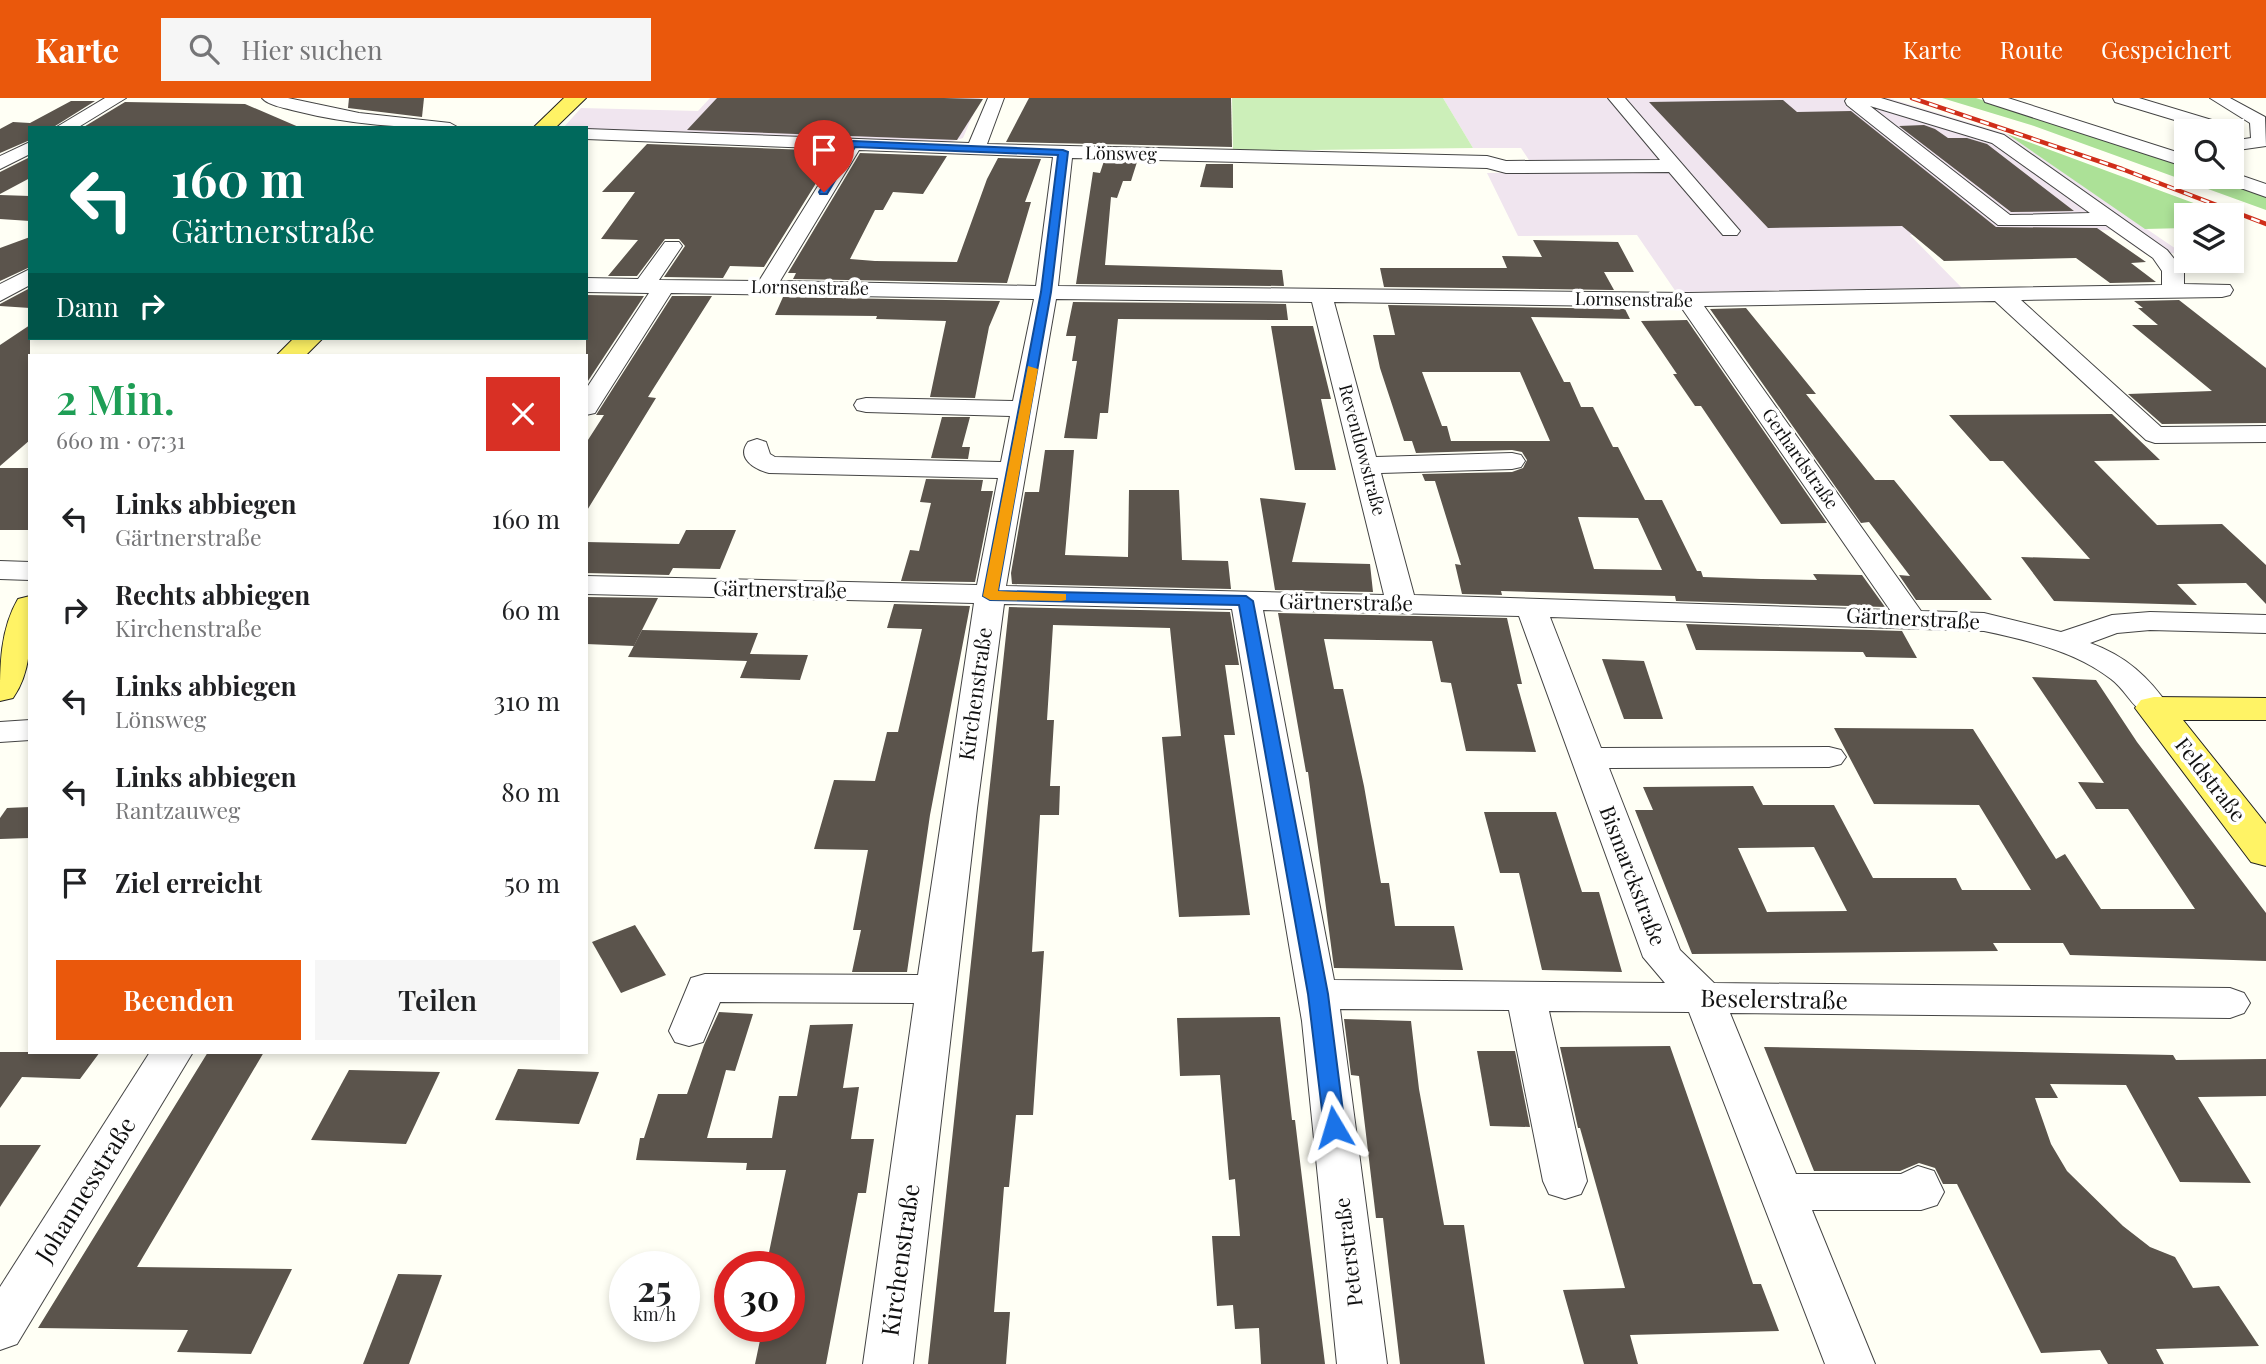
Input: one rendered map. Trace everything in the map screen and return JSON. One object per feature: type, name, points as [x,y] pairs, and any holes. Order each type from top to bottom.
[{"type":"main road","points":[[545,126],[576,98]]},
{"type":"main road","points":[[291,354],[308,340]]},
{"type":"main road","points":[[0,690],[28,612]]},
{"type":"main road","points":[[2154,708],[2266,709]]},
{"type":"main road","name":"Feldstraße","points":[[2154,708],[2266,852]]},
{"type":"street","points":[[68,126],[118,98]]},
{"type":"street","points":[[270,98],[318,112],[427,126]]},
{"type":"street","points":[[976,149],[996,98]]},
{"type":"street","points":[[1616,98],[1730,232]]},
{"type":"street","points":[[1849,98],[2005,221],[2110,219]]},
{"type":"street","points":[[1855,98],[1881,103],[1998,139],[2160,254],[2173,271],[2173,291]]},
{"type":"street","points":[[1991,98],[2174,155]]},
{"type":"street","points":[[2121,98],[2180,119]]},
{"type":"street","points":[[2218,98],[2259,121],[2260,142],[2244,140]]},
{"type":"street","points":[[288,124],[348,102]]},
{"type":"street","name":"Lönsweg","points":[[588,134],[1063,152],[1487,162],[1507,167],[1668,160]]},
{"type":"street","points":[[766,287],[853,144]]},
{"type":"street","points":[[0,163],[28,148]]},
{"type":"street","name":"Kirchenstraße","points":[[888,1364],[959,808],[990,596],[1025,410],[1040,292],[1063,152]]},
{"type":"street","points":[[2244,183],[2266,191]]},
{"type":"street","points":[[588,404],[654,286],[672,246]]},
{"type":"street","points":[[0,267],[28,274]]},
{"type":"street","points":[[0,294],[28,275]]},
{"type":"street","name":"Lornsenstraße","points":[[588,285],[1688,300],[2222,290]]},
{"type":"street","points":[[2001,294],[2155,435],[2266,434]]},
{"type":"street","name":"Reventlowstraße","points":[[1321,295],[1402,605]]},
{"type":"street","name":"Gerhardstraße","points":[[1688,300],[1911,618]]},
{"type":"street","points":[[866,405],[1025,410]]},
{"type":"street","points":[[757,447],[757,457],[769,465],[1014,470]]},
{"type":"street","points":[[1366,465],[1511,461]]},
{"type":"street","points":[[0,570],[28,571]]},
{"type":"street","name":"Gärtnerstraße","points":[[588,585],[1531,607],[1984,622],[2062,643],[2121,671],[2133,681],[2154,708]]},
{"type":"street","name":"Peterstraße","points":[[1246,601],[1318,994],[1362,1364]]},
{"type":"street","name":"Bismarckstraße","points":[[1531,607],[1663,957],[1704,998],[1850,1364]]},
{"type":"street","points":[[2062,643],[2112,624],[2150,621],[2266,624]]},
{"type":"street","points":[[0,732],[28,730]]},
{"type":"street","points":[[1588,758],[1829,757]]},
{"type":"street","points":[[689,1031],[705,988],[937,989]]},
{"type":"street","name":"Beselerstraße","points":[[1318,994],[2230,1003]]},
{"type":"street","points":[[1526,997],[1564,1181]]},
{"type":"street","name":"Johannesstraße","points":[[0,1329],[171,1054]]},
{"type":"street","points":[[1782,1192],[1921,1192],[1918,1184]]},
{"type":"shaded area","points":[[710,98],[980,98],[963,138],[947,143],[565,126],[581,108],[698,111]]},
{"type":"shaded area","points":[[1443,98],[1888,98],[2007,134],[2174,248],[2174,253],[2145,254],[2111,230],[1910,235],[1962,288],[1676,292],[1637,235],[1518,236],[1487,173],[1537,172],[1521,148],[1473,148]]},
{"type":"green space","points":[[1232,98],[1443,98],[1473,148],[1233,151]]},
{"type":"green space","points":[[1942,98],[1976,98],[2174,163],[2174,177],[2031,125]]},
{"type":"green space","points":[[2007,134],[2194,203],[2174,203],[2174,228],[2145,229]]},
{"type":"green space","points":[[2208,189],[2244,189],[2266,197],[2266,210]]},
{"type":"building","points":[[349,98],[424,98],[422,117],[348,108]]},
{"type":"building","points":[[717,98],[983,99],[957,140],[687,130]]},
{"type":"building","points":[[1029,98],[1231,98],[1232,147],[1006,142]]},
{"type":"building","points":[[1783,100],[1797,112],[1851,111],[1996,227],[2097,228],[2146,262],[2131,263],[2156,282],[2110,283],[2076,258],[1944,261],[1902,226],[1768,228],[1649,102]]},
{"type":"building","points":[[71,101],[95,101],[55,126],[28,126],[28,141],[0,153],[0,129],[13,122],[30,123]]},
{"type":"building","points":[[125,102],[245,104],[296,126],[85,126]]},
{"type":"building","points":[[1924,125],[1948,138],[1967,138],[1987,144],[2074,211],[2011,212],[1899,126]]},
{"type":"building","points":[[647,144],[836,151],[764,267],[730,266],[723,278],[664,277],[685,246],[679,239],[665,239],[637,276],[608,276],[638,240],[601,239],[635,192],[602,192]]},
{"type":"building","points":[[860,153],[947,156],[923,194],[893,192],[883,210],[875,210],[850,259],[875,261],[957,262],[987,179],[998,158],[1041,159],[1025,202],[1031,202],[1007,283],[793,279],[796,273],[788,273]]},
{"type":"building","points":[[28,158],[28,179],[0,194],[0,172]]},
{"type":"building","points":[[1104,161],[1137,162],[1131,181],[1123,181],[1117,198],[1111,197],[1105,265],[1282,270],[1284,286],[1076,284],[1093,172],[1100,173]]},
{"type":"building","points":[[1206,164],[1233,164],[1233,188],[1200,187]]},
{"type":"building","points":[[0,195],[28,196],[28,221],[0,219]]},
{"type":"building","points":[[28,238],[28,268],[0,281],[0,248]]},
{"type":"building","points":[[1533,240],[1618,242],[1634,272],[1604,272],[1614,290],[1384,287],[1380,268],[1507,268],[1502,256],[1542,257]]},
{"type":"building","points":[[28,289],[28,308],[0,304]]},
{"type":"building","points":[[588,295],[644,296],[588,381]]},
{"type":"building","points":[[672,296],[712,296],[648,397],[656,398],[588,509],[588,440],[604,415],[596,415]]},
{"type":"building","points":[[783,297],[1000,301],[989,327],[975,398],[930,397],[946,321],[876,319],[877,316],[775,315]]},
{"type":"building","points":[[2179,300],[2266,368],[2266,423],[2162,424],[2128,394],[2212,391],[2132,325],[2158,325],[2138,308],[2143,308],[2134,301]]},
{"type":"building","points":[[1073,302],[1286,304],[1288,320],[1118,319],[1108,413],[1100,413],[1097,439],[1064,438],[1077,361],[1072,361],[1076,336],[1066,336]]},
{"type":"building","points":[[1388,305],[1625,309],[1630,319],[1531,317],[1564,382],[1570,382],[1581,407],[1593,407],[1613,447],[1618,447],[1645,500],[1662,500],[1697,571],[1701,571],[1703,577],[1761,579],[1817,580],[1813,574],[1862,575],[1885,607],[1676,601],[1675,596],[1501,591],[1502,595],[1462,594],[1455,564],[1461,565],[1435,481],[1425,481],[1422,474],[1512,472],[1523,468],[1527,460],[1522,452],[1512,450],[1416,453],[1412,441],[1404,441],[1380,368],[1373,335],[1395,335]],"holes":[[[1422,372],[1520,372],[1550,441],[1451,441],[1447,426],[1442,426]],[[1578,517],[1638,518],[1662,570],[1594,569]]]},
{"type":"building","points":[[1746,308],[1816,394],[1806,394],[1875,480],[1894,480],[1992,600],[1916,600],[1899,575],[1910,576],[1869,522],[1861,523],[1710,309]]},
{"type":"building","points":[[1687,320],[1827,523],[1781,524],[1701,406],[1695,406],[1641,321]]},
{"type":"building","points":[[28,326],[28,442],[0,466],[0,345]]},
{"type":"building","points":[[1271,326],[1313,326],[1331,399],[1321,399],[1336,470],[1295,470]]},
{"type":"building","points":[[2112,414],[2160,460],[2094,461],[2157,525],[2222,524],[2266,565],[2266,604],[2246,583],[2177,584],[2197,605],[2054,601],[2021,557],[2090,559],[2003,461],[1990,461],[1949,415]]},
{"type":"building","points":[[942,417],[970,417],[962,447],[970,447],[968,459],[931,458]]},
{"type":"building","points":[[1045,450],[1074,450],[1065,555],[1128,557],[1129,490],[1179,490],[1182,560],[1228,561],[1231,589],[1012,584],[1011,573],[1025,492],[1039,492]]},
{"type":"building","points":[[0,468],[28,468],[28,530],[0,530]]},
{"type":"building","points":[[926,479],[983,480],[981,491],[993,491],[975,582],[901,581],[910,550],[919,551],[931,503],[920,502]]},
{"type":"building","points":[[1260,498],[1306,503],[1292,562],[1370,564],[1373,592],[1275,590]]},
{"type":"building","points":[[686,530],[736,530],[720,569],[673,568],[669,575],[588,573],[588,542],[679,544]]},
{"type":"building","points":[[588,597],[658,598],[634,646],[588,644]]},
{"type":"building","points":[[894,604],[970,606],[930,815],[907,972],[852,972],[861,930],[853,930],[868,850],[814,849],[834,780],[875,781],[887,732],[898,732],[922,629],[887,628]]},
{"type":"building","points":[[1009,607],[1230,612],[1239,665],[1225,665],[1235,735],[1224,735],[1250,915],[1179,917],[1162,737],[1181,736],[1170,628],[1053,625],[1047,720],[1054,720],[1050,786],[1060,786],[1059,815],[1040,815],[1032,952],[1044,951],[1033,1115],[1016,1115],[1009,1187],[1004,1187],[994,1312],[1010,1312],[1006,1364],[928,1364]]},
{"type":"building","points":[[1278,613],[1507,618],[1522,684],[1517,684],[1536,752],[1466,751],[1451,683],[1441,682],[1432,641],[1324,639],[1334,689],[1343,689],[1381,883],[1389,883],[1395,926],[1454,926],[1463,970],[1334,968],[1308,772]]},
{"type":"building","points":[[1686,624],[1902,631],[1917,658],[1866,657],[1863,652],[1696,650]]},
{"type":"building","points":[[642,630],[758,633],[750,654],[808,655],[800,680],[740,678],[747,661],[628,657]]},
{"type":"building","points":[[1602,659],[1644,661],[1663,719],[1624,719]]},
{"type":"building","points":[[2032,677],[2096,680],[2137,742],[2266,913],[2266,961],[2070,955],[2063,943],[1993,943],[1998,951],[1692,954],[1635,810],[1653,810],[1643,787],[1753,786],[1763,805],[1834,805],[1873,878],[1956,878],[1962,890],[2031,890],[1979,805],[1874,804],[1834,728],[1973,729],[2056,859],[2065,854],[2101,909],[2195,909],[2128,809],[2096,809],[2078,782],[2104,783]],"holes":[[[1814,847],[1847,911],[1767,912],[1738,848]]]},
{"type":"building","points":[[28,807],[28,838],[0,839],[0,818],[7,808]]},
{"type":"building","points":[[1484,812],[1556,812],[1582,892],[1599,892],[1622,972],[1542,970],[1519,873],[1500,873]]},
{"type":"building","points":[[635,925],[666,975],[621,993],[592,942]]},
{"type":"building","points":[[719,1012],[753,1014],[735,1071],[726,1070],[707,1138],[772,1138],[779,1096],[797,1096],[810,1025],[853,1024],[843,1088],[859,1087],[851,1139],[874,1139],[866,1193],[858,1193],[826,1364],[755,1364],[760,1342],[805,1342],[805,1251],[769,1251],[786,1170],[746,1170],[747,1163],[636,1160],[640,1138],[644,1138],[658,1094],[687,1094]]},
{"type":"building","points":[[1280,1017],[1325,1364],[1261,1364],[1259,1328],[1235,1329],[1233,1305],[1217,1306],[1212,1236],[1240,1236],[1235,1179],[1229,1180],[1220,1075],[1180,1076],[1177,1018]]},
{"type":"building","points":[[1344,1019],[1411,1021],[1419,1089],[1444,1225],[1464,1225],[1485,1364],[1400,1364],[1383,1218],[1376,1218],[1359,1076],[1351,1075]]},
{"type":"building","points":[[1670,1046],[1753,1284],[1761,1284],[1779,1331],[1630,1335],[1638,1364],[1584,1364],[1563,1290],[1625,1288],[1578,1128],[1560,1047]]},
{"type":"building","points":[[1764,1047],[2173,1055],[2176,1060],[2266,1059],[2266,1096],[2198,1097],[2251,1183],[2180,1182],[2126,1085],[2050,1084],[2058,1098],[2035,1098],[2051,1144],[2067,1171],[2123,1226],[2150,1247],[2175,1257],[2193,1288],[2219,1286],[2259,1346],[2156,1349],[2164,1364],[2108,1364],[2100,1350],[2041,1353],[1957,1184],[1943,1184],[1935,1168],[1919,1163],[1900,1171],[1814,1171]]},
{"type":"building","points":[[1477,1051],[1515,1051],[1530,1127],[1490,1126]]},
{"type":"building","points":[[0,1052],[99,1054],[80,1079],[22,1077],[0,1108]]},
{"type":"building","points":[[207,1054],[263,1054],[137,1267],[292,1269],[251,1354],[177,1352],[188,1330],[38,1328]]},
{"type":"building","points":[[518,1069],[599,1072],[579,1124],[495,1120]]},
{"type":"building","points":[[349,1070],[440,1072],[406,1144],[311,1140]]},
{"type":"building","points":[[0,1145],[41,1145],[0,1207]]},
{"type":"building","points":[[398,1274],[442,1275],[409,1364],[363,1364]]},
{"type":"railway","points":[[1912,98],[2122,169],[2266,224]]},
{"type":"slow traffic","points":[[1032,369],[990,596],[1061,597]]},
{"type":"route","points":[[824,192],[853,144],[1063,152],[1046,292],[990,596],[1246,601],[1318,994],[1334,1127]]}]
